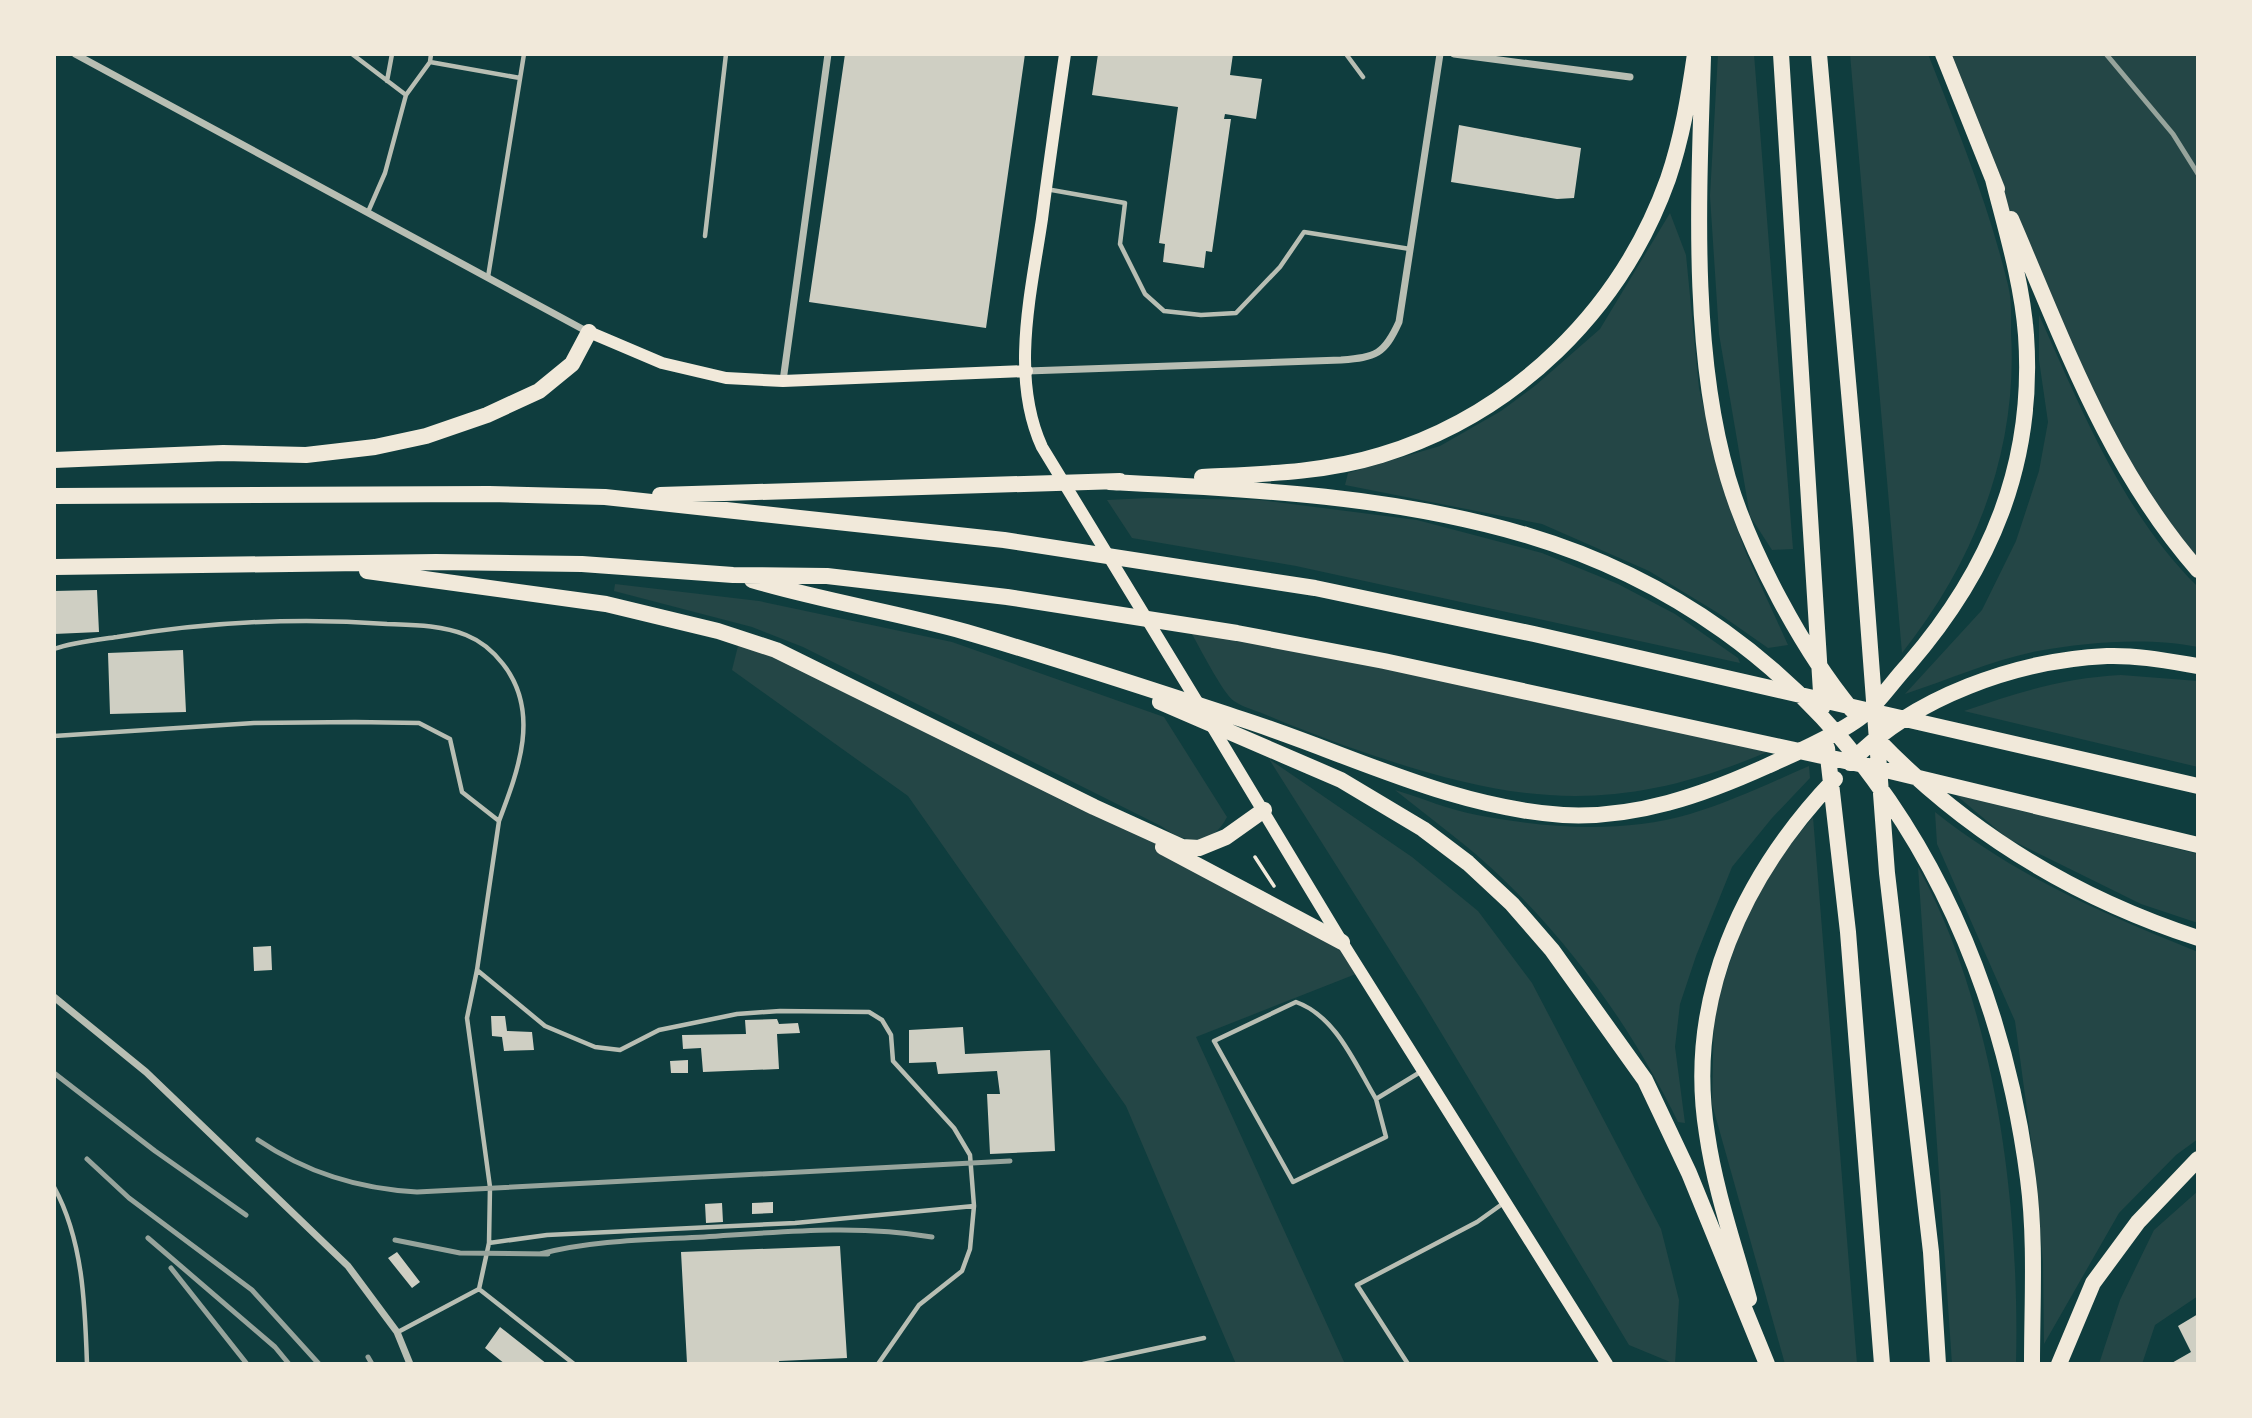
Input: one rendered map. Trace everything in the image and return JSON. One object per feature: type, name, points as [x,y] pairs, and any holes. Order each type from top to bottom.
[{"type":"highway","points":[[54,496],[489,494],[605,497],[1109,482],[1278,473],[1348,463],[1380,455],[1444,430],[1511,391],[1579,329],[1626,270],[1668,179],[1683,124],[1695,54]]},
{"type":"highway","points":[[1703,54],[1698,208],[1708,367],[1728,478],[1771,577],[1834,687],[1892,754],[1965,820],[2013,852],[2077,888],[2157,924],[2198,937]]},
{"type":"highway","points":[[1781,54],[1819,686],[1848,932],[1882,1364]]},
{"type":"highway","points":[[1819,54],[1861,528],[1887,873],[1931,1252],[1938,1364]]},
{"type":"highway","points":[[1943,54],[1993,180],[2106,437],[2137,491],[2198,570]]},
{"type":"highway","points":[[733,575],[792,593],[843,602],[965,632],[1246,720],[1376,770],[1477,802],[1569,815],[1612,813],[1646,809],[1714,790],[1793,754],[1865,714],[1939,629],[1976,572],[1994,534],[2012,489],[2022,429],[2026,336],[2019,288],[1993,180]]},
{"type":"highway","points":[[54,460],[223,453],[327,453],[426,436],[487,415],[539,391],[572,364],[589,332]]},
{"type":"highway","points":[[1109,482],[1258,489],[1417,509],[1528,536],[1579,554],[1645,584],[1742,645],[1788,684],[1826,722],[1878,784],[1922,848],[1948,897],[1998,1030],[2021,1130],[2033,1234],[2032,1364]]},
{"type":"highway","points":[[605,497],[1004,540],[1315,589],[1534,634],[1716,678],[2198,786]]},
{"type":"highway","points":[[54,567],[296,563],[582,564],[733,575],[827,576],[1007,597],[1237,633],[1384,661],[1873,767],[2198,845]]},
{"type":"highway","points":[[296,563],[606,604],[718,631],[776,650],[830,675],[1094,807],[1182,847],[1199,848],[1226,837],[1264,810]]},
{"type":"highway","points":[[1765,1357],[1713,1171],[1706,1131],[1703,1040],[1714,984],[1729,932],[1762,870],[1804,815],[1864,748],[1924,706],[1994,678],[2072,659],[2110,656],[2198,666]]},
{"type":"highway","points":[[1081,668],[1340,780],[1423,829],[1468,863],[1512,904],[1552,950],[1645,1080],[1689,1173],[1765,1357]]},
{"type":"highway","points":[[1094,807],[1179,856],[1292,913],[1342,942]]},
{"type":"highway","points":[[2059,1364],[2093,1283],[2138,1222],[2198,1159]]},
{"type":"main road","points":[[1065,54],[1026,329],[1029,408],[1042,447],[1342,942],[1607,1364]]},
{"type":"main road","points":[[589,332],[662,363],[726,378],[783,381],[1027,372]]},
{"type":"street","points":[[75,54],[589,332]]},
{"type":"street","points":[[783,381],[828,54]]},
{"type":"street","points":[[1027,372],[1341,360],[1378,354],[1389,343],[1399,322],[1440,54]]},
{"type":"street","points":[[1454,54],[1630,77]]},
{"type":"street","points":[[54,997],[146,1072],[348,1266],[397,1332],[410,1364]]},
{"type":"lane","points":[[352,54],[405,95]]},
{"type":"lane","points":[[387,81],[392,54]]},
{"type":"lane","points":[[368,212],[385,173],[405,95],[430,62],[431,54]]},
{"type":"lane","points":[[488,277],[524,54]]},
{"type":"lane","points":[[705,236],[726,54]]},
{"type":"lane","points":[[1346,54],[1363,77]]},
{"type":"lane","points":[[430,62],[520,78]]},
{"type":"lane","points":[[1046,190],[1125,203],[1120,244],[1145,294],[1164,311],[1201,315],[1236,313],[1280,267],[1304,232],[1410,249]]},
{"type":"lane","points":[[54,649],[172,628],[232,622],[372,622],[429,626],[464,634],[482,643],[504,665],[517,694],[524,729],[517,774],[499,821],[477,970],[467,1018],[489,1187],[489,1243],[480,1289]]},
{"type":"lane","points":[[54,736],[254,723],[419,723],[450,739],[462,792],[499,821]]},
{"type":"lane","points":[[477,970],[545,1026],[595,1047],[620,1050],[659,1030],[737,1014],[780,1011],[869,1012],[882,1020],[891,1035],[893,1061],[954,1128],[970,1155],[974,1206],[970,1249],[962,1271],[919,1305],[878,1364]]},
{"type":"lane","points":[[1296,1002],[1311,1007],[1334,1029],[1376,1099],[1386,1137],[1293,1182],[1214,1041],[1296,1002]]},
{"type":"lane","points":[[1376,1099],[1423,1071]]},
{"type":"lane","points":[[54,1187],[65,1206],[84,1290],[87,1364]]},
{"type":"lane","points":[[1408,1364],[1357,1285],[1477,1222],[1505,1202]]},
{"type":"lane","points":[[489,1243],[547,1235],[795,1223],[974,1206]]},
{"type":"lane","points":[[397,1332],[480,1289]]},
{"type":"lane","points":[[480,1289],[574,1364]]},
{"type":"lane","points":[[1083,1364],[1204,1338]]},
{"type":"path","points":[[1255,857],[1277,891]]},
{"type":"shaded area","points":[[1718,54],[1754,54],[1793,549],[1772,550],[1750,516],[1719,334],[1710,196]]},
{"type":"shaded area","points":[[1850,54],[1928,54],[1982,197],[2011,303],[2011,377],[1999,462],[1986,503],[1951,581],[1902,653]]},
{"type":"shaded area","points":[[1943,54],[2198,54],[2198,570],[2085,390]]},
{"type":"shaded area","points":[[1670,213],[1686,255],[1699,388],[1724,493],[1746,553],[1788,645],[1768,648],[1718,613],[1649,571],[1542,524],[1345,485],[1348,473],[1440,446],[1501,411],[1536,385],[1600,329]]},
{"type":"shaded area","points":[[2039,315],[2088,423],[2126,493],[2171,558],[2198,587],[2198,647],[2139,641],[2097,643],[2038,651],[1905,694],[1982,610],[2016,541],[2039,471],[2048,422],[2039,360]]},
{"type":"shaded area","points":[[1107,500],[1260,500],[1417,520],[1542,553],[1618,584],[1675,614],[1738,658],[1740,663],[1296,566],[1132,538]]},
{"type":"shaded area","points":[[615,584],[759,601],[952,642],[1164,717],[1227,817],[1221,827],[1205,838],[1197,840],[1179,837],[803,647],[752,627],[614,591]]},
{"type":"shaded area","points":[[1189,629],[1449,678],[1767,752],[1709,774],[1655,788],[1604,795],[1554,795],[1505,790],[1400,764],[1343,745],[1237,703],[1229,697]]},
{"type":"shaded area","points":[[740,638],[1094,807],[1342,942],[1361,972],[1196,1037],[1345,1364],[1236,1364],[1126,1106],[908,796],[732,670]]},
{"type":"shaded area","points":[[2121,675],[2198,681],[2198,767],[1964,711],[2041,687],[2080,679]]},
{"type":"shaded area","points":[[1269,759],[1412,857],[1478,911],[1532,983],[1661,1229],[1679,1300],[1675,1364],[1629,1345],[1422,1001]]},
{"type":"shaded area","points":[[1809,766],[1810,778],[1772,818],[1732,867],[1696,956],[1680,1004],[1675,1047],[1685,1123],[1678,1122],[1642,1056],[1601,992],[1554,933],[1489,866],[1395,790],[1456,810],[1503,820],[1557,826],[1610,827],[1690,814]]},
{"type":"shaded area","points":[[1956,795],[2198,854],[2198,923],[2141,904],[2007,838]]},
{"type":"shaded area","points":[[1935,812],[2029,875],[2094,908],[2198,952],[2198,1139],[2176,1155],[2119,1213],[2044,1344],[2043,1263],[2036,1177],[2015,1021],[1937,844]]},
{"type":"shaded area","points":[[1813,817],[1857,1364],[1785,1364],[1712,1104],[1714,1010],[1748,908],[1789,846]]},
{"type":"shaded area","points":[[1918,867],[1944,922],[1966,981],[1984,1043],[1997,1108],[2013,1239],[2016,1364],[1952,1364]]},
{"type":"shaded area","points":[[2198,1191],[2198,1296],[2155,1325],[2142,1364],[2099,1364],[2120,1300],[2154,1230]]},
{"type":"building","points":[[845,54],[1025,54],[986,328],[809,302]]},
{"type":"building","points":[[1098,54],[1233,54],[1230,75],[1262,79],[1256,119],[1225,114],[1224,119],[1231,119],[1212,252],[1206,251],[1204,268],[1163,262],[1165,244],[1159,243],[1178,107],[1092,95]]},
{"type":"building","points":[[1459,125],[1581,148],[1574,198],[1557,199],[1451,182]]},
{"type":"building","points":[[97,590],[99,632],[54,634],[54,591]]},
{"type":"building","points":[[183,650],[186,712],[110,714],[108,653]]},
{"type":"building","points":[[271,946],[272,970],[254,971],[253,947]]},
{"type":"building","points":[[491,1016],[505,1016],[507,1031],[532,1032],[534,1050],[504,1051],[502,1037],[492,1036]]},
{"type":"building","points":[[777,1019],[779,1024],[798,1023],[800,1033],[777,1034],[779,1069],[703,1072],[701,1048],[683,1049],[682,1035],[746,1034],[745,1020]]},
{"type":"building","points":[[963,1027],[965,1054],[1050,1050],[1055,1151],[990,1154],[987,1094],[1000,1094],[997,1071],[938,1074],[936,1062],[909,1063],[909,1030]]},
{"type":"building","points":[[688,1060],[688,1073],[671,1073],[670,1061]]},
{"type":"building","points":[[773,1202],[773,1213],[752,1214],[752,1203]]},
{"type":"building","points":[[722,1203],[723,1222],[706,1223],[705,1204]]},
{"type":"building","points":[[840,1246],[847,1358],[779,1361],[779,1364],[687,1363],[681,1252]]},
{"type":"building","points":[[397,1252],[420,1282],[412,1288],[388,1258]]},
{"type":"building","points":[[2198,1314],[2198,1364],[2170,1364],[2191,1352],[2178,1326]]},
{"type":"building","points":[[500,1327],[547,1364],[505,1364],[485,1348]]},
{"type":"railway","points":[[2106,54],[2173,134],[2198,174]]},
{"type":"railway","points":[[54,1073],[155,1151],[246,1215]]},
{"type":"railway","points":[[258,1140],[295,1162],[334,1177],[374,1187],[417,1192],[1010,1161]]},
{"type":"railway","points":[[87,1159],[129,1198],[252,1290],[319,1364]]},
{"type":"railway","points":[[540,1254],[621,1241],[790,1231],[875,1231],[932,1237]]},
{"type":"railway","points":[[148,1238],[275,1347],[289,1364]]},
{"type":"railway","points":[[395,1240],[460,1253],[548,1254]]},
{"type":"railway","points":[[171,1268],[247,1364]]},
{"type":"railway","points":[[368,1357],[372,1364]]}]
